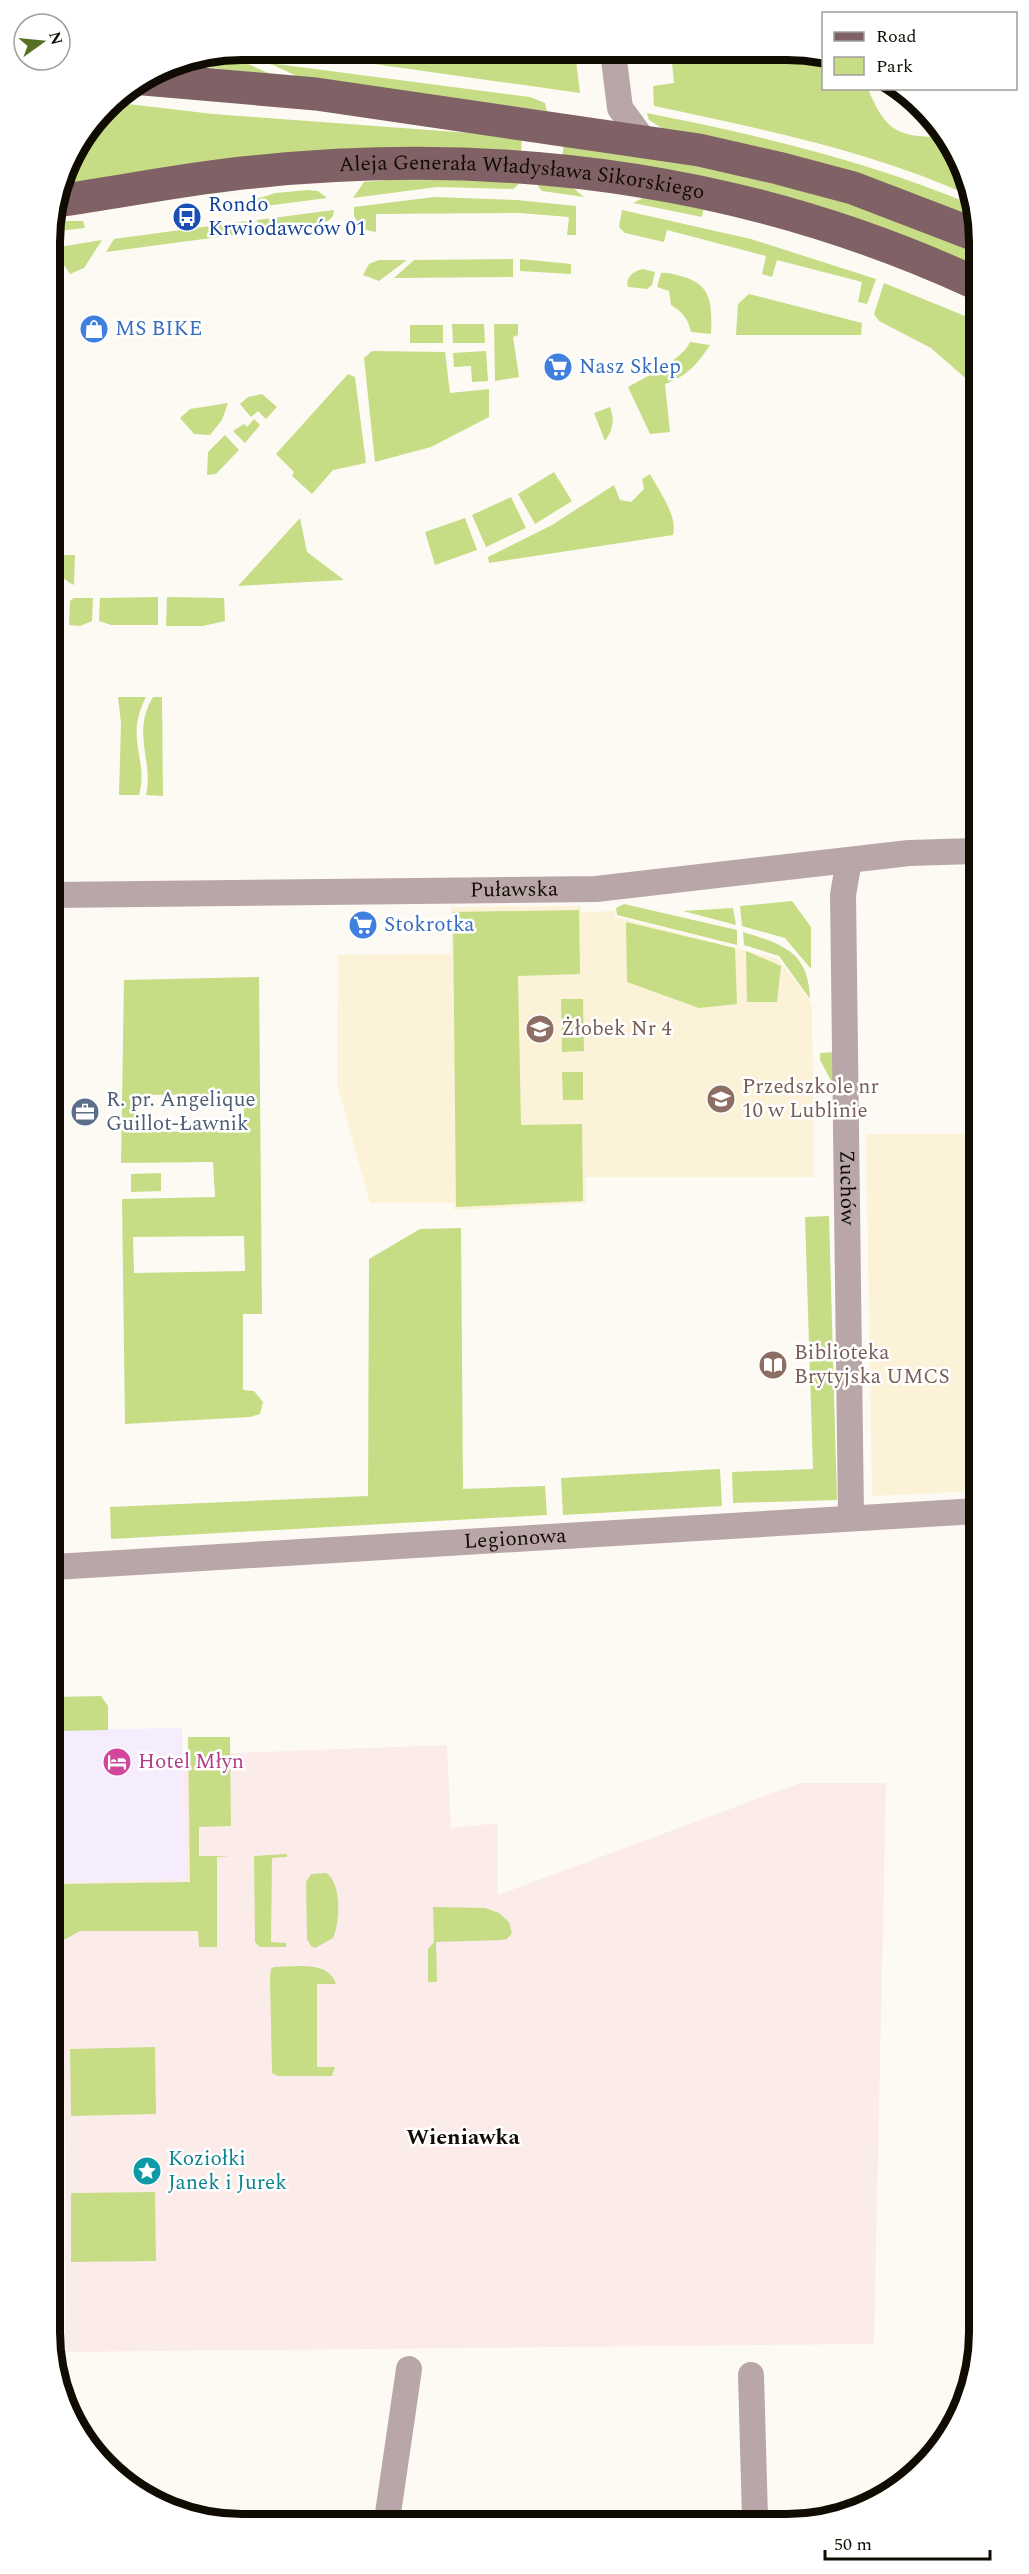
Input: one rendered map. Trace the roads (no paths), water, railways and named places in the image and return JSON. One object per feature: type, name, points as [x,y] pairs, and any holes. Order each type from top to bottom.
[{"type":"main road","name":"Aleja Generała Władysława Sikorskiego","points":[[158,80],[316,94],[592,133],[725,156],[833,183],[914,210],[968,232]]},
{"type":"main road","name":"Aleja Generała Władysława Sikorskiego","points":[[65,200],[194,179],[281,169],[415,162],[509,164],[628,178],[742,200],[849,232],[969,280]]},
{"type":"street","points":[[614,60],[620,108],[644,141]]},
{"type":"street","points":[[592,133],[620,108]]},
{"type":"street","name":"Puławska","points":[[60,895],[596,889],[909,853],[969,851]]},
{"type":"street","name":"Zuchów","points":[[849,860],[843,895],[851,1517]]},
{"type":"street","name":"Legionowa","points":[[60,1567],[969,1511]]},
{"type":"street","points":[[388,2514],[409,2369]]},
{"type":"street","points":[[751,2375],[755,2514]]},
{"type":"place","name":"Rondo Krwiodawców 01","points":[[187,217]]},
{"type":"place","name":"MS BIKE","points":[[94,329]]},
{"type":"place","name":"Nasz Sklep","points":[[558,367]]},
{"type":"place","name":"Stokrotka","points":[[363,925]]},
{"type":"place","name":"Żłobek Nr 4","points":[[540,1029]]},
{"type":"place","name":"Przedszkole nr 10 w Lublinie","points":[[721,1099]]},
{"type":"place","name":"R. pr. Angelique Guillot-Ławnik","points":[[85,1112]]},
{"type":"place","name":"Biblioteka Brytyjska UMCS","points":[[773,1365]]},
{"type":"place","name":"Hotel Młyn","points":[[117,1762]]},
{"type":"place","name":"Koziołki Janek i Jurek","points":[[147,2171]]},
{"type":"district","name":"Wieniawka","points":[[463,2137]]}]
